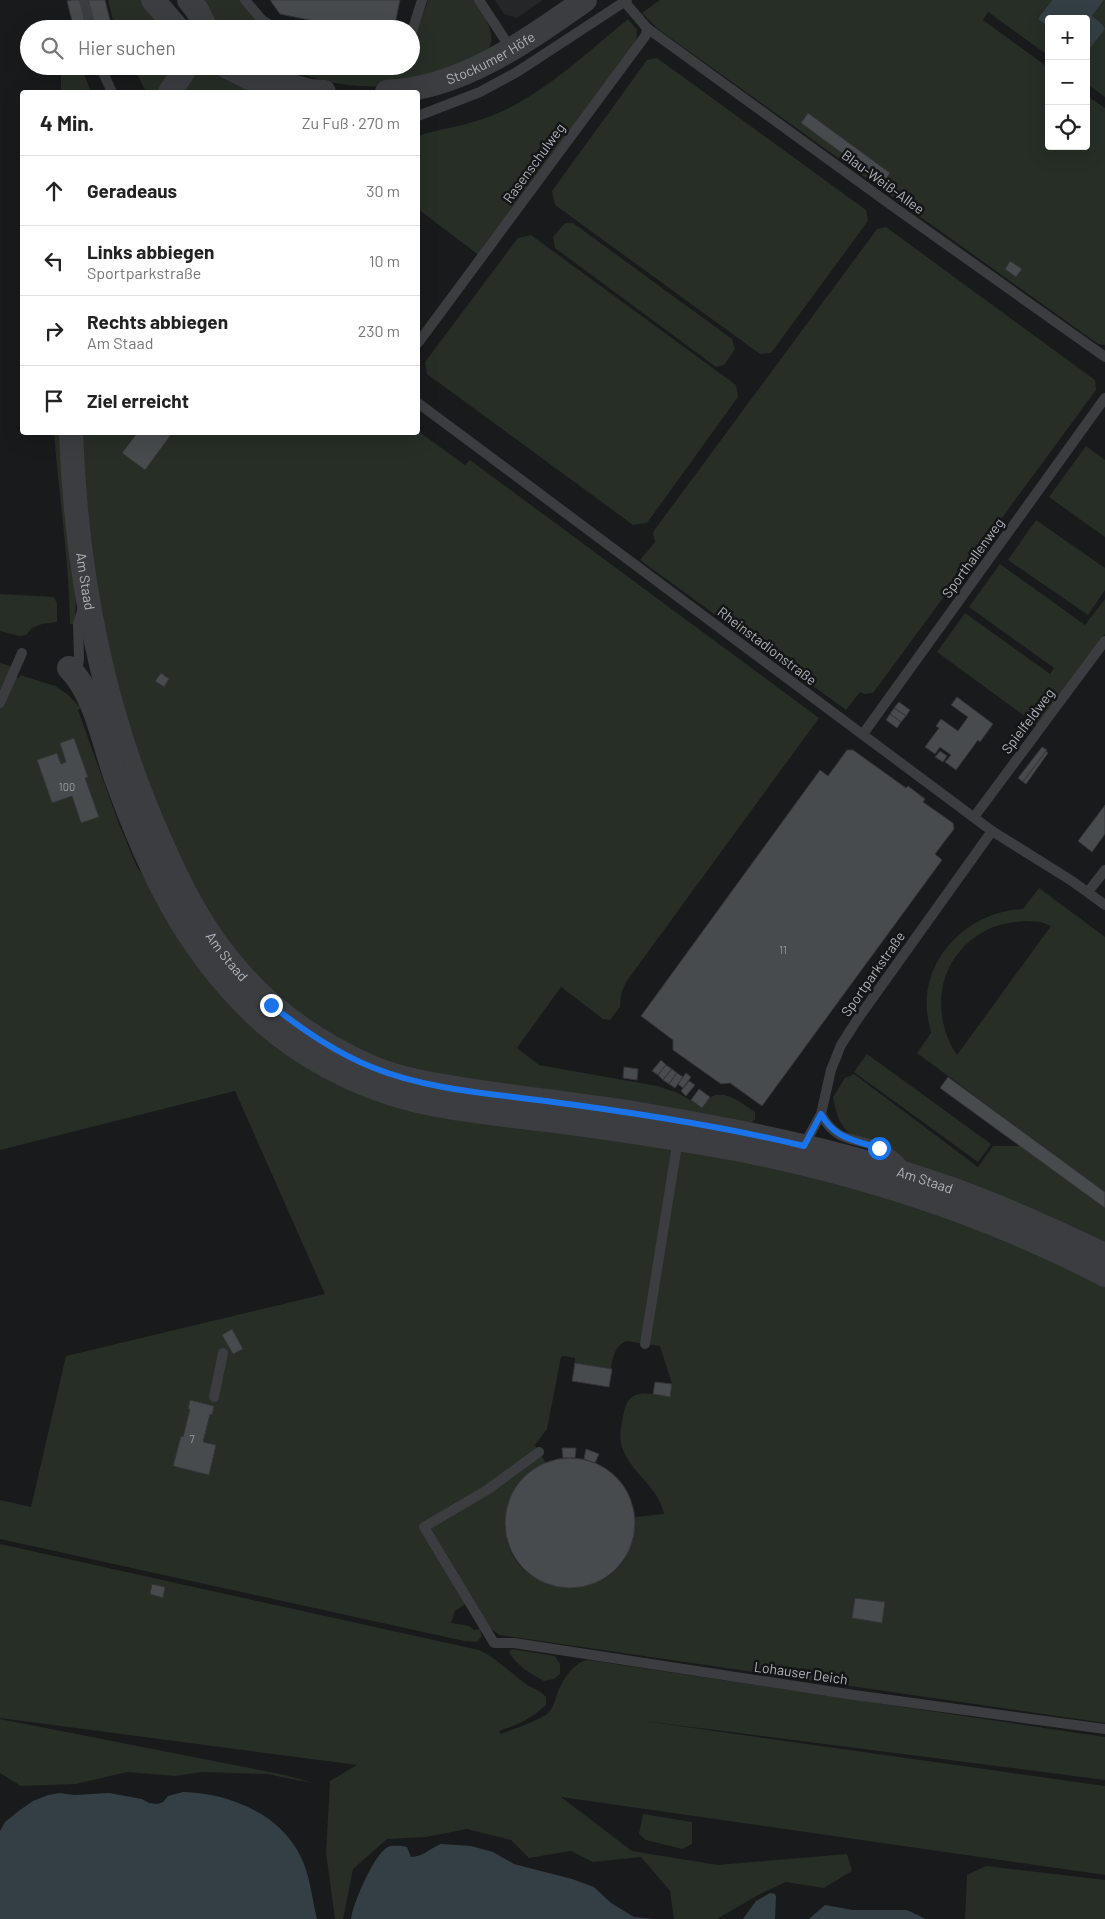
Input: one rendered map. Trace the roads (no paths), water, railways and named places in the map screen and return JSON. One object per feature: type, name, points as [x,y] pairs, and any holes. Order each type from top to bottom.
[{"type":"street","points":[[154,0],[171,20]]},
{"type":"street","points":[[189,0],[202,20]]},
{"type":"street","name":"Stockumer Höfe","points":[[411,90],[480,67],[541,31],[585,0]]},
{"type":"street","points":[[172,90],[185,75]]},
{"type":"street","points":[[243,75],[257,82],[265,75]]},
{"type":"street","points":[[268,75],[298,88],[311,90]]},
{"type":"street","name":"Am Staad","points":[[71,435],[80,548],[108,756],[147,856],[189,937],[216,975],[257,1016],[282,1037],[328,1067],[353,1079],[414,1100],[451,1107],[678,1139],[781,1159],[903,1192],[1001,1228],[1105,1275]]},
{"type":"street","name":"Am Staad","points":[[73,672],[99,694],[178,880],[194,910],[220,950],[271,1005],[318,1040],[374,1068],[411,1080],[655,1116],[744,1132],[804,1146],[958,1191],[1016,1214],[1105,1255]]},
{"type":"lane","points":[[84,0],[89,20]]},
{"type":"lane","points":[[245,0],[262,20]]},
{"type":"lane","points":[[416,20],[422,0]]},
{"type":"lane","points":[[479,0],[511,49]]},
{"type":"lane","points":[[420,115],[480,92],[510,76],[625,1],[647,28]]},
{"type":"lane","name":"Rasenschulweg","points":[[420,340],[646,35],[647,28]]},
{"type":"lane","name":"Blau-Weiß-Allee","points":[[647,28],[1105,357]]},
{"type":"lane","points":[[104,75],[111,90]]},
{"type":"lane","name":"Sporthallenweg","points":[[863,734],[1105,398]]},
{"type":"lane","name":"Rheinstadionstraße","points":[[420,404],[992,831],[1088,892],[1105,905]]},
{"type":"lane","points":[[73,672],[79,658],[78,624],[87,598]]},
{"type":"lane","name":"Spielfeldweg","points":[[974,817],[1105,641]]},
{"type":"lane","points":[[0,703],[22,653]]},
{"type":"lane","name":"Sportparkstraße","points":[[804,1146],[821,1114],[831,1070],[841,1045],[992,831]]},
{"type":"lane","points":[[1088,892],[1105,870]]},
{"type":"lane","points":[[821,1114],[828,1127],[838,1135],[879,1148],[891,1154],[916,1178]]},
{"type":"lane","points":[[645,1344],[678,1139]]},
{"type":"lane","points":[[214,1397],[223,1352]]},
{"type":"lane","name":"Lohauser Deich","points":[[540,1452],[487,1490],[424,1527],[494,1643],[514,1644],[844,1693],[1105,1729]]}]
